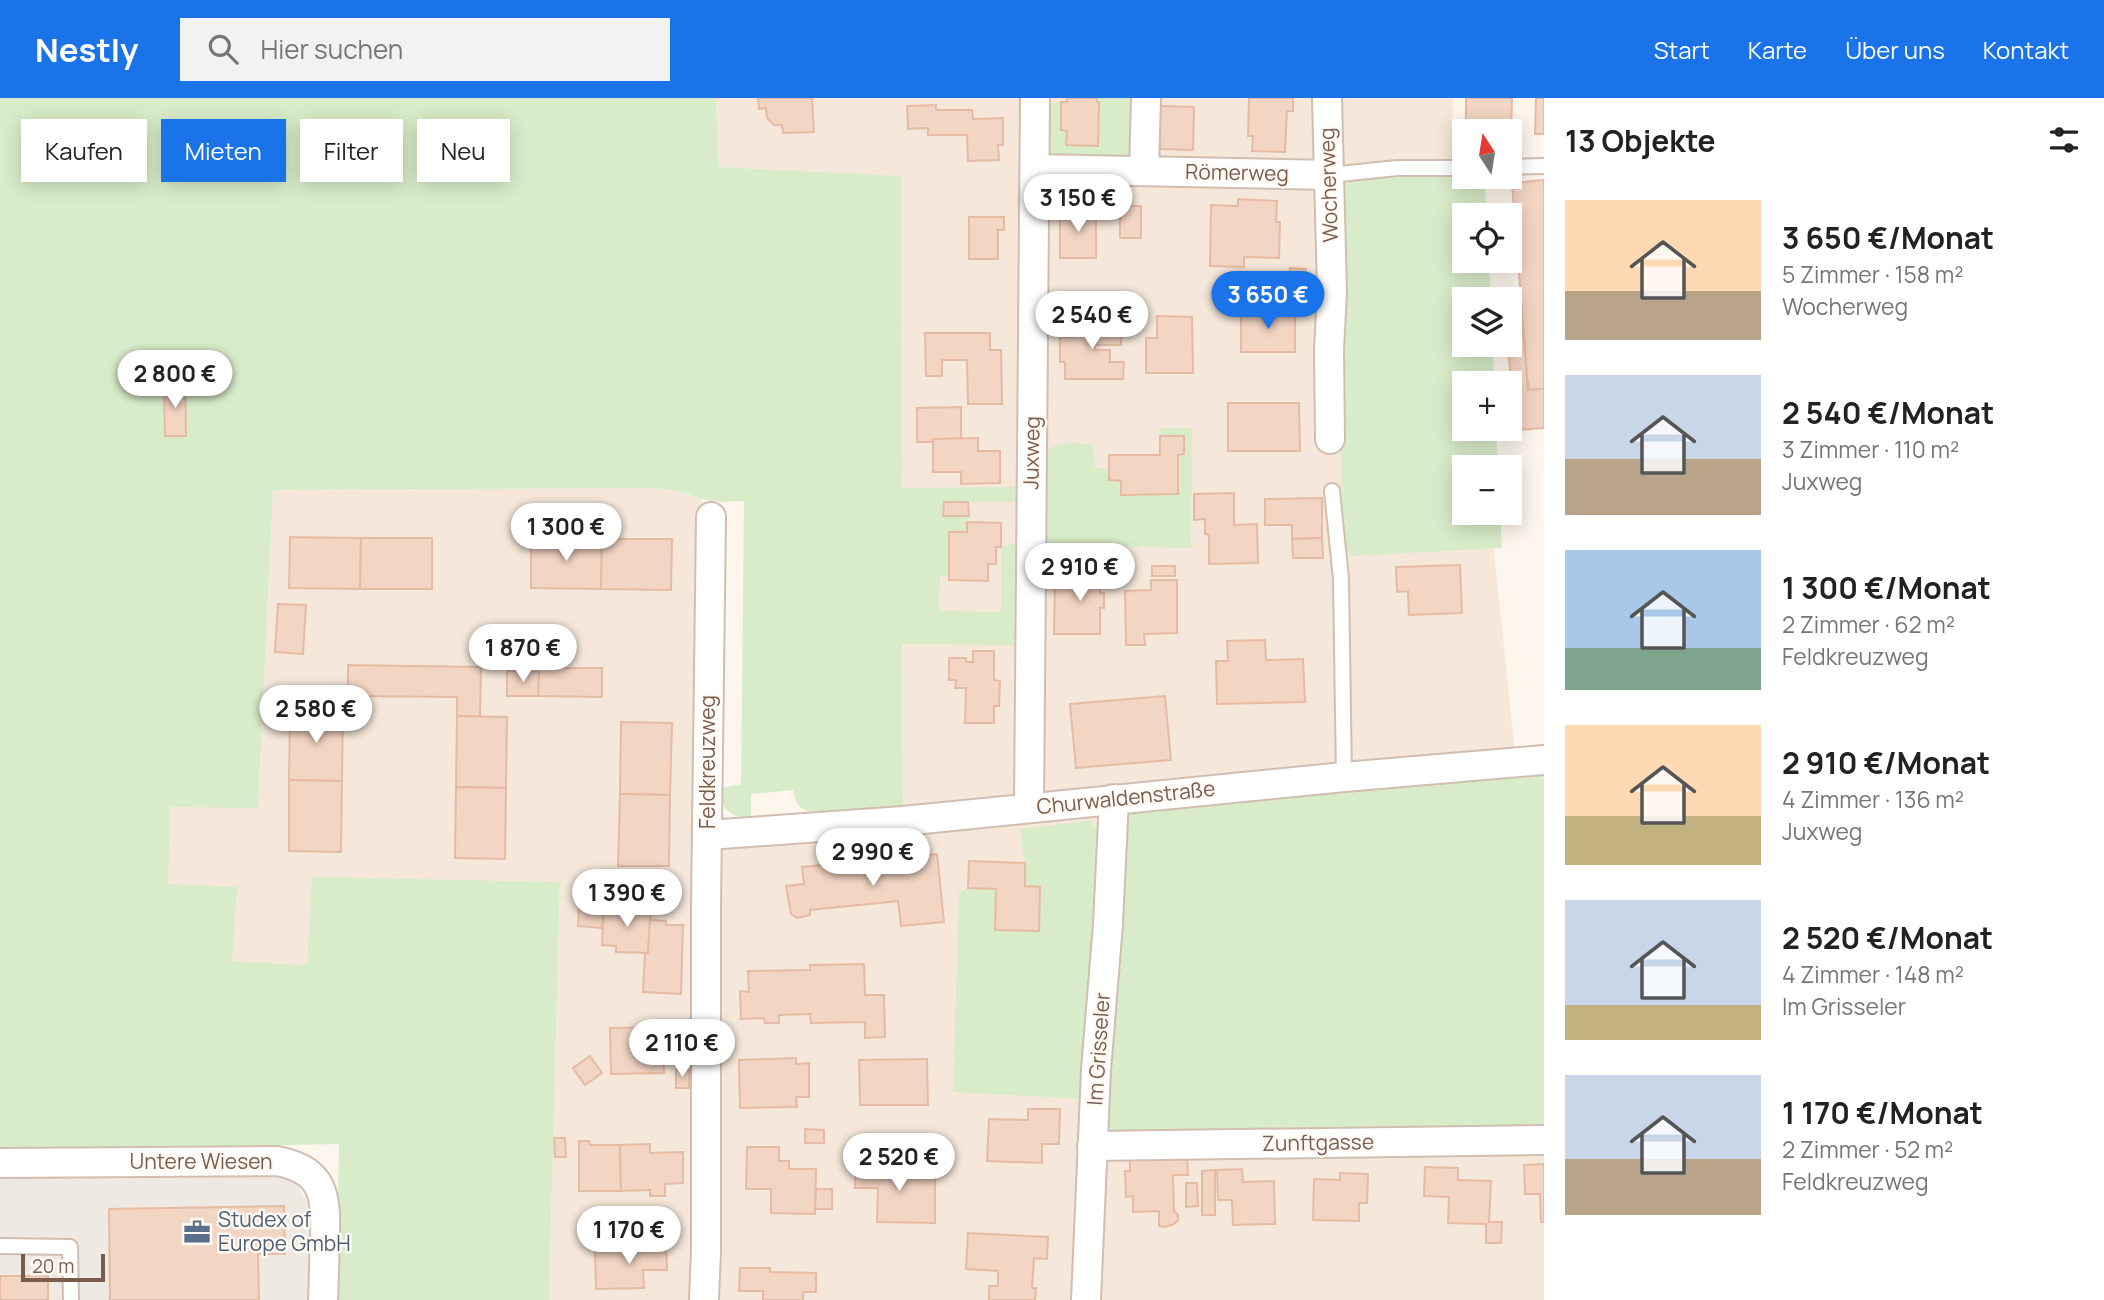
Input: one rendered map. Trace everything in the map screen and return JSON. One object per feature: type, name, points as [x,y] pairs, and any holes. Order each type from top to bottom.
[{"type":"street","name":"Juxweg","points":[[1029,808],[1035,98]]},
{"type":"street","points":[[1144,171],[1146,98]]},
{"type":"street","name":"Wocherweg","points":[[1327,98],[1332,292],[1329,439]]},
{"type":"street","name":"Römerweg","points":[[1035,169],[1330,175]]},
{"type":"street","name":"Feldkreuzweg","points":[[704,1300],[711,517]]},
{"type":"street","name":"Churwaldenstraße","points":[[708,835],[903,821],[1544,760]]},
{"type":"street","name":"Im Grisseler","points":[[1086,1300],[1096,1070],[1108,924],[1114,799]]},
{"type":"street","name":"Zunftgasse","points":[[1092,1146],[1544,1140]]},
{"type":"street","name":"Untere Wiesen","points":[[0,1163],[277,1161],[296,1165],[309,1174],[320,1187],[326,1206],[323,1300]]},
{"type":"lane","points":[[1522,167],[1544,166]]},
{"type":"lane","points":[[1330,175],[1397,168],[1452,168]]},
{"type":"lane","points":[[1332,491],[1341,579],[1345,777]]},
{"type":"lane","points":[[0,1246],[70,1247],[71,1300]]},
{"type":"shaded area","points":[[716,98],[1453,98],[1452,189],[1456,189],[1457,203],[1452,203],[1452,273],[1463,273],[1464,287],[1452,287],[1452,357],[1465,357],[1465,371],[1452,371],[1452,441],[1465,441],[1465,455],[1452,455],[1452,525],[1491,525],[1516,762],[1544,760],[1544,1300],[549,1300],[560,882],[307,965],[232,961],[167,884],[170,806],[258,807],[273,490],[645,488],[686,493],[699,499],[707,506],[708,835],[903,820],[901,177],[719,167]]},
{"type":"shaded area","points":[[278,1175],[298,1186],[310,1205],[309,1300],[0,1300],[0,1177]]},
{"type":"green space","points":[[0,98],[716,98],[719,167],[901,176],[902,488],[1017,487],[1018,502],[944,502],[944,516],[969,516],[967,532],[949,576],[940,576],[939,611],[1001,612],[1001,547],[1018,543],[1017,645],[902,644],[903,806],[851,812],[812,812],[798,805],[793,790],[751,794],[751,819],[728,811],[718,789],[741,784],[744,501],[721,502],[699,499],[666,489],[645,488],[273,490],[258,808],[170,807],[168,884],[237,887],[232,961],[307,965],[312,877],[560,882],[549,1300],[336,1300],[339,1144],[0,1150]]},
{"type":"green space","points":[[1097,98],[1136,98],[1134,161],[1043,159],[1042,104],[1061,102],[1061,130],[1067,131],[1067,145],[1098,146]]},
{"type":"green space","points":[[1452,174],[1452,189],[1485,189],[1486,203],[1452,203],[1452,273],[1490,273],[1490,287],[1452,287],[1452,357],[1493,357],[1494,371],[1452,371],[1452,441],[1497,441],[1497,455],[1452,455],[1452,525],[1501,525],[1502,548],[1351,556],[1343,551],[1339,347],[1342,192],[1347,183],[1361,178]]},
{"type":"green space","points":[[1160,428],[1192,428],[1191,548],[1053,545],[1045,542],[1043,455],[1048,450],[1059,444],[1093,444],[1095,468],[1109,469],[1109,480],[1121,481],[1122,495],[1178,494],[1178,455],[1184,454],[1184,437],[1160,436]]},
{"type":"green space","points":[[1544,773],[1544,1133],[1106,1133],[1127,819],[1131,814],[1149,810]]},
{"type":"green space","points":[[1089,821],[1096,827],[1086,1099],[953,1092],[959,892],[968,888],[996,889],[995,930],[1039,931],[1040,887],[1025,886],[1020,829]]},
{"type":"building","points":[[758,98],[812,98],[814,132],[783,133],[782,125],[774,125],[767,118],[766,108],[759,109]]},
{"type":"building","points":[[1067,98],[1097,98],[1098,146],[1066,145],[1067,131],[1061,130],[1061,102],[1067,102]]},
{"type":"building","points":[[1249,98],[1293,98],[1293,111],[1287,111],[1285,152],[1252,151],[1253,136],[1248,136]]},
{"type":"building","points":[[1466,98],[1512,98],[1511,119],[1466,119]]},
{"type":"building","points":[[1536,98],[1544,98],[1544,134],[1535,134]]},
{"type":"building","points":[[936,105],[936,110],[972,110],[973,119],[1003,118],[1003,145],[998,145],[999,160],[968,161],[967,135],[928,135],[928,128],[908,129],[907,106]]},
{"type":"building","points":[[1156,106],[1194,107],[1193,150],[1160,149],[1160,131],[1156,131]]},
{"type":"building","points":[[1544,180],[1544,389],[1528,390],[1519,273],[1522,273],[1522,203],[1514,203],[1512,189],[1522,189],[1522,182]]},
{"type":"building","points":[[1238,199],[1277,201],[1276,222],[1280,222],[1279,258],[1244,257],[1244,267],[1210,266],[1211,205],[1238,206]]},
{"type":"building","points":[[1120,206],[1141,206],[1141,238],[1120,238]]},
{"type":"building","points":[[1060,211],[1096,211],[1096,258],[1060,258]]},
{"type":"building","points":[[969,217],[1004,217],[1004,230],[998,230],[998,259],[969,259]]},
{"type":"building","points":[[1290,268],[1306,269],[1305,286],[1290,286]]},
{"type":"building","points":[[1241,310],[1295,310],[1295,352],[1241,352]]},
{"type":"building","points":[[1522,315],[1528,390],[1544,389],[1544,428],[1522,430],[1522,371],[1510,371],[1509,357],[1522,357]]},
{"type":"building","points":[[1157,316],[1192,317],[1193,373],[1146,373],[1146,338],[1157,338]]},
{"type":"building","points":[[1075,320],[1121,320],[1121,345],[1095,345],[1095,350],[1110,350],[1110,362],[1124,362],[1123,379],[1065,379],[1065,362],[1060,362],[1060,337],[1075,337]]},
{"type":"building","points":[[925,333],[990,333],[990,350],[1001,350],[1002,404],[968,404],[967,360],[942,360],[942,376],[926,376]]},
{"type":"building","points":[[164,383],[185,383],[186,436],[165,436]]},
{"type":"building","points":[[1228,403],[1299,403],[1300,451],[1228,451]]},
{"type":"building","points":[[961,407],[961,439],[917,442],[917,408]]},
{"type":"building","points":[[1160,436],[1184,436],[1184,454],[1178,455],[1178,494],[1121,495],[1121,481],[1109,480],[1109,455],[1160,455]]},
{"type":"building","points":[[978,438],[978,451],[1000,451],[1000,483],[961,484],[961,472],[933,472],[933,439]]},
{"type":"building","points":[[1234,493],[1234,525],[1257,524],[1258,563],[1209,564],[1209,535],[1205,534],[1205,519],[1194,520],[1194,494]]},
{"type":"building","points":[[1322,498],[1322,538],[1292,539],[1292,525],[1265,525],[1265,499]]},
{"type":"building","points":[[944,502],[968,502],[969,516],[943,516]]},
{"type":"building","points":[[967,522],[1001,523],[1001,547],[996,547],[996,564],[988,564],[988,581],[949,580],[949,532],[967,532]]},
{"type":"building","points":[[290,537],[361,538],[360,589],[289,588]]},
{"type":"building","points":[[361,538],[432,538],[432,589],[360,589]]},
{"type":"building","points":[[531,538],[602,539],[601,589],[531,588]]},
{"type":"building","points":[[1322,538],[1323,558],[1293,558],[1292,539]]},
{"type":"building","points":[[602,539],[672,539],[671,590],[601,589]]},
{"type":"building","points":[[1460,565],[1462,613],[1409,615],[1408,591],[1397,592],[1396,567]]},
{"type":"building","points":[[1152,566],[1175,566],[1175,576],[1152,576]]},
{"type":"building","points":[[1081,567],[1107,567],[1107,585],[1100,585],[1100,593],[1104,593],[1104,608],[1100,608],[1100,634],[1054,634],[1055,583],[1081,584]]},
{"type":"building","points":[[1151,580],[1177,580],[1177,633],[1144,634],[1145,645],[1126,645],[1125,591],[1151,590]]},
{"type":"building","points":[[278,604],[306,605],[303,654],[275,652]]},
{"type":"building","points":[[1265,640],[1266,660],[1303,659],[1305,702],[1217,704],[1216,661],[1228,661],[1227,641]]},
{"type":"building","points":[[973,651],[994,651],[994,680],[1000,681],[999,706],[994,706],[994,723],[965,723],[966,688],[955,688],[956,680],[949,680],[949,658],[966,658],[966,662],[973,662]]},
{"type":"building","points":[[348,665],[481,667],[480,716],[457,716],[457,697],[348,696]]},
{"type":"building","points":[[539,668],[602,668],[602,697],[538,696]]},
{"type":"building","points":[[507,671],[539,672],[538,696],[507,696]]},
{"type":"building","points":[[1165,696],[1171,760],[1076,768],[1070,704]]},
{"type":"building","points":[[290,709],[343,710],[342,781],[289,780]]},
{"type":"building","points":[[457,716],[507,717],[506,788],[456,787]]},
{"type":"building","points":[[621,722],[672,723],[670,795],[620,794]]},
{"type":"building","points":[[289,780],[342,781],[341,852],[289,851]]},
{"type":"building","points":[[456,787],[506,788],[505,859],[455,858]]},
{"type":"building","points":[[620,794],[670,795],[669,866],[618,866]]},
{"type":"building","points":[[937,854],[944,922],[901,926],[898,901],[810,910],[810,915],[797,918],[791,914],[786,886],[804,884],[802,867]]},
{"type":"building","points":[[969,861],[1025,863],[1025,886],[1040,887],[1039,931],[995,930],[996,889],[968,888]]},
{"type":"building","points":[[579,906],[604,907],[602,928],[578,926]]},
{"type":"building","points":[[604,907],[651,909],[648,953],[616,952],[616,946],[602,945]]},
{"type":"building","points":[[650,920],[666,921],[666,925],[683,925],[681,994],[643,992]]},
{"type":"building","points":[[864,964],[865,995],[884,995],[885,1037],[865,1038],[865,1022],[811,1023],[810,1014],[779,1015],[779,1023],[765,1023],[764,1018],[741,1019],[740,991],[749,992],[748,971],[810,970],[810,965]]},
{"type":"building","points":[[663,1027],[664,1073],[611,1074],[610,1028]]},
{"type":"building","points":[[590,1056],[602,1073],[585,1085],[573,1068]]},
{"type":"building","points":[[796,1058],[796,1064],[809,1063],[809,1097],[796,1097],[797,1107],[740,1108],[739,1060]]},
{"type":"building","points":[[927,1059],[928,1105],[860,1105],[859,1060]]},
{"type":"building","points":[[676,1070],[689,1070],[689,1088],[676,1088]]},
{"type":"building","points":[[1028,1109],[1060,1109],[1059,1144],[1042,1144],[1042,1163],[987,1161],[989,1119],[1028,1120]]},
{"type":"building","points":[[805,1129],[824,1130],[824,1143],[805,1143]]},
{"type":"building","points":[[554,1138],[565,1138],[566,1157],[555,1157]]},
{"type":"building","points":[[579,1141],[589,1141],[590,1145],[620,1145],[621,1191],[579,1191]]},
{"type":"building","points":[[650,1144],[650,1153],[683,1152],[683,1183],[665,1184],[665,1196],[650,1196],[650,1190],[621,1191],[620,1145]]},
{"type":"building","points":[[747,1147],[779,1147],[779,1161],[789,1161],[789,1169],[816,1169],[815,1214],[771,1213],[771,1189],[746,1189]]},
{"type":"building","points":[[1187,1154],[1188,1175],[1173,1175],[1174,1211],[1178,1220],[1164,1227],[1159,1226],[1159,1211],[1133,1212],[1133,1196],[1126,1197],[1125,1171],[1130,1171],[1130,1155]]},
{"type":"building","points":[[856,1159],[881,1159],[881,1174],[935,1174],[935,1223],[877,1222],[878,1188],[855,1188]]},
{"type":"building","points":[[1544,1164],[1544,1222],[1541,1222],[1540,1194],[1525,1194],[1524,1165]]},
{"type":"building","points":[[1425,1167],[1458,1168],[1458,1180],[1491,1181],[1489,1222],[1502,1222],[1501,1243],[1486,1243],[1486,1224],[1448,1223],[1449,1197],[1424,1196]]},
{"type":"building","points":[[1242,1169],[1243,1182],[1274,1181],[1275,1224],[1233,1225],[1232,1200],[1218,1200],[1217,1170]]},
{"type":"building","points":[[1215,1170],[1215,1215],[1202,1215],[1202,1171]]},
{"type":"building","points":[[1340,1173],[1368,1174],[1367,1203],[1359,1203],[1359,1221],[1313,1220],[1314,1179],[1340,1180]]},
{"type":"building","points":[[1186,1183],[1197,1183],[1198,1206],[1186,1207]]},
{"type":"building","points":[[816,1189],[832,1189],[832,1209],[815,1209]]},
{"type":"building","name":"Studex of Europe GmbH","points":[[284,1206],[285,1254],[258,1254],[259,1300],[110,1300],[109,1209]]},
{"type":"building","points":[[968,1233],[1048,1237],[1047,1259],[1034,1258],[1032,1288],[1036,1288],[1035,1300],[989,1300],[989,1286],[998,1286],[998,1271],[966,1269]]},
{"type":"building","points":[[643,1243],[666,1243],[667,1270],[643,1270],[644,1288],[596,1289],[595,1251],[643,1249]]},
{"type":"building","points":[[740,1268],[816,1273],[816,1292],[803,1292],[803,1300],[763,1300],[763,1291],[739,1291]]},
{"type":"building","points":[[0,1276],[48,1276],[48,1300],[0,1300]]},
{"type":"place","name":"Studex of Europe GmbH","points":[[197,1232]]}]
